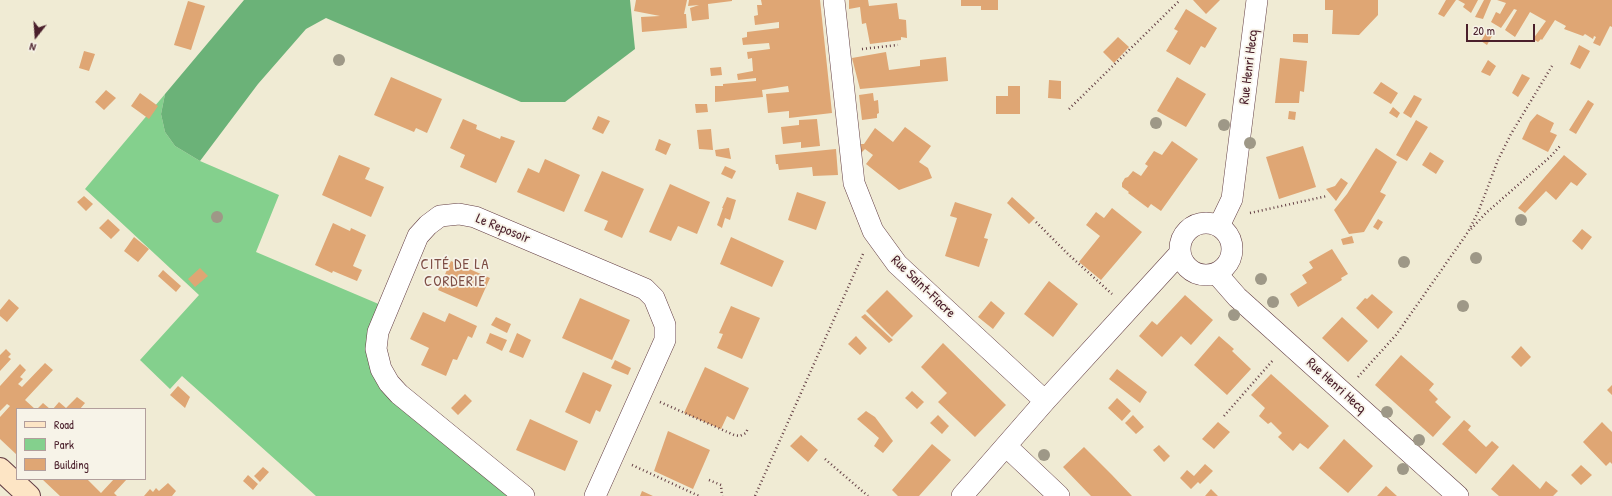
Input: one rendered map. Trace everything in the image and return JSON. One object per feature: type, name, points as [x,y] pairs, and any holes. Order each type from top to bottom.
[{"type":"main road","points":[[0,469],[29,496]]},
{"type":"street","name":"Rue Saint-Fiacre","points":[[834,0],[854,183],[873,231],[896,264],[1045,401]]},
{"type":"street","name":"Rue Henri Hecq","points":[[1219,226],[1232,199],[1257,0]]},
{"type":"street","name":"Le Reposoir","points":[[524,496],[399,394],[389,383],[381,369],[376,349],[378,332],[418,236],[428,225],[440,216],[459,214],[475,217],[645,288],[654,298],[662,314],[665,325],[665,340],[595,496]]},
{"type":"street","points":[[1210,223],[1219,226],[1229,236],[1232,244],[1232,253],[1229,262],[1223,269],[1216,273],[1207,275],[1196,273],[1189,269],[1183,261],[1180,253],[1184,235],[1192,226],[1210,223]]},
{"type":"street","points":[[962,496],[1045,401],[1180,253]]},
{"type":"street","name":"Rue Henri Hecq","points":[[1216,273],[1237,297],[1458,496]]},
{"type":"street","points":[[1006,446],[1059,496]]},
{"type":"path","points":[[1069,109],[1180,0]]},
{"type":"path","points":[[839,52],[898,45]]},
{"type":"path","points":[[1344,393],[1396,336],[1468,232],[1479,210],[1498,160],[1511,134],[1552,66]]},
{"type":"path","points":[[1468,232],[1486,213],[1550,157],[1560,146]]},
{"type":"path","points":[[1219,226],[1237,216],[1327,196]]},
{"type":"path","points":[[1036,222],[1068,254],[1129,308]]},
{"type":"path","points":[[755,496],[873,231]]},
{"type":"path","points":[[1224,416],[1288,343]]},
{"type":"path","points":[[641,393],[734,435],[740,436],[746,433],[748,428]]},
{"type":"path","points":[[613,456],[699,496]]},
{"type":"path","points":[[825,459],[868,496]]},
{"type":"path","points":[[709,480],[721,485],[722,496]]},
{"type":"green space","points":[[244,0],[630,0],[635,49],[565,102],[521,102],[326,18],[306,29],[258,84],[200,161],[175,146],[165,132],[161,114],[165,94]]},
{"type":"green space","points":[[165,94],[161,114],[165,132],[175,146],[200,161],[279,195],[256,252],[388,308],[381,369],[524,496],[316,496],[182,376],[170,389],[140,360],[199,295],[85,189]]},
{"type":"building","points":[[636,0],[687,0],[684,14],[686,14],[687,28],[642,32],[641,17],[660,16],[634,11]]},
{"type":"building","points":[[689,0],[732,1],[708,4],[709,19],[692,21],[690,8],[699,5],[688,6]]},
{"type":"building","points":[[761,0],[820,0],[832,113],[789,118],[789,111],[768,113],[766,94],[789,92],[788,86],[762,90],[763,97],[715,102],[715,86],[756,81],[756,78],[738,80],[737,74],[753,71],[752,58],[748,59],[747,52],[770,49],[769,43],[743,45],[742,38],[747,37],[747,32],[779,28],[779,22],[755,25],[754,16],[758,15],[757,5],[762,5]]},
{"type":"building","points":[[849,0],[868,0],[869,6],[897,3],[899,19],[906,20],[907,38],[901,37],[901,40],[870,44],[866,23],[862,24],[860,7],[849,9]]},
{"type":"building","points":[[961,0],[998,0],[998,10],[981,10],[981,6],[961,6]]},
{"type":"building","points":[[1193,0],[1220,0],[1206,14]]},
{"type":"building","points":[[1325,0],[1378,0],[1378,15],[1359,35],[1332,34],[1333,10],[1325,10]]},
{"type":"building","points":[[1446,0],[1456,0],[1444,17],[1438,14]]},
{"type":"building","points":[[1458,0],[1478,0],[1471,13],[1463,7],[1465,4]]},
{"type":"building","points":[[1484,0],[1491,0],[1483,19],[1475,17]]},
{"type":"building","points":[[1497,0],[1612,0],[1612,27],[1610,26],[1600,46],[1593,43],[1596,37],[1594,36],[1593,39],[1585,34],[1583,36],[1564,29],[1566,26],[1555,20],[1542,40],[1541,39],[1538,42],[1533,39],[1546,21],[1530,12],[1515,37],[1505,30],[1517,10],[1514,9],[1501,28],[1491,22],[1496,12],[1500,14],[1506,3]]},
{"type":"building","points":[[188,1],[205,6],[191,50],[174,45]]},
{"type":"building","points":[[1186,9],[1217,28],[1205,48],[1201,46],[1190,65],[1166,51],[1178,31],[1174,29]]},
{"type":"building","points":[[1486,33],[1492,36],[1487,45],[1481,41]]},
{"type":"building","points":[[1293,34],[1308,34],[1308,43],[1293,42]]},
{"type":"building","points":[[1118,37],[1129,47],[1114,63],[1103,52]]},
{"type":"building","points":[[1579,45],[1590,51],[1580,69],[1570,64]]},
{"type":"building","points":[[84,51],[95,54],[89,71],[79,68]]},
{"type":"building","points":[[886,52],[889,70],[920,66],[920,60],[946,57],[948,81],[860,89],[852,58]]},
{"type":"building","points":[[1280,58],[1307,61],[1304,92],[1300,91],[1299,103],[1275,103]]},
{"type":"building","points":[[1488,60],[1496,66],[1490,76],[1481,72]]},
{"type":"building","points":[[721,67],[722,75],[711,76],[710,68]]},
{"type":"building","points":[[1522,74],[1530,78],[1518,97],[1512,93]]},
{"type":"building","points":[[391,77],[442,99],[427,133],[416,128],[414,132],[374,115]]},
{"type":"building","points":[[1177,77],[1206,94],[1186,127],[1157,111]]},
{"type":"building","points":[[1049,80],[1061,81],[1061,99],[1048,98]]},
{"type":"building","points":[[1381,82],[1398,93],[1391,104],[1373,93]]},
{"type":"building","points":[[1008,86],[1020,86],[1020,114],[996,114],[996,96],[1008,96]]},
{"type":"building","points":[[106,90],[116,98],[104,110],[95,102]]},
{"type":"building","points":[[140,93],[158,106],[149,119],[131,106]]},
{"type":"building","points":[[873,93],[874,101],[878,100],[879,113],[877,114],[877,118],[862,120],[859,95]]},
{"type":"building","points":[[1414,95],[1422,99],[1411,118],[1403,113]]},
{"type":"building","points":[[1588,100],[1594,104],[1576,134],[1569,130]]},
{"type":"building","points":[[695,104],[707,104],[708,112],[696,113]]},
{"type":"building","points":[[1393,107],[1400,113],[1397,118],[1389,113]]},
{"type":"building","points":[[1289,111],[1296,112],[1295,120],[1288,119]]},
{"type":"building","points":[[1537,114],[1554,123],[1550,132],[1557,135],[1548,152],[1522,139],[1530,122]]},
{"type":"building","points":[[598,116],[610,121],[603,134],[592,129]]},
{"type":"building","points":[[463,119],[477,125],[476,129],[500,139],[501,136],[515,141],[496,183],[460,167],[465,155],[450,148]]},
{"type":"building","points":[[817,119],[820,146],[801,148],[801,142],[783,144],[781,127],[799,125],[799,120]]},
{"type":"building","points":[[1416,120],[1428,127],[1407,161],[1396,155]]},
{"type":"building","points":[[905,127],[931,146],[919,162],[928,168],[932,178],[899,190],[866,164],[873,155],[865,149],[861,153],[855,144],[864,144],[875,128],[893,142]]},
{"type":"building","points":[[711,129],[713,150],[699,149],[697,130]]},
{"type":"building","points":[[659,139],[671,144],[666,155],[655,150]]},
{"type":"building","points":[[1172,141],[1198,159],[1161,211],[1151,204],[1148,208],[1128,193],[1129,192],[1122,187],[1122,183],[1133,171],[1141,176],[1148,166],[1145,164],[1154,151],[1162,155]]},
{"type":"building","points":[[1303,146],[1316,187],[1279,199],[1266,157]]},
{"type":"building","points":[[729,148],[731,159],[716,156],[715,150]]},
{"type":"building","points":[[1376,148],[1397,162],[1380,192],[1386,195],[1364,232],[1349,234],[1334,210],[1347,194]]},
{"type":"building","points":[[836,149],[838,175],[813,176],[812,167],[779,170],[778,164],[776,164],[775,155]]},
{"type":"building","points":[[1430,152],[1444,161],[1436,174],[1422,165]]},
{"type":"building","points":[[339,155],[370,168],[365,179],[384,187],[371,217],[322,195]]},
{"type":"building","points":[[1564,155],[1587,174],[1577,186],[1571,182],[1556,200],[1546,191],[1525,213],[1518,208]]},
{"type":"building","points":[[545,159],[580,175],[564,212],[517,192],[528,168],[539,173]]},
{"type":"building","points":[[725,166],[736,171],[732,179],[721,174]]},
{"type":"building","points":[[602,171],[644,189],[622,238],[604,230],[608,221],[584,211]]},
{"type":"building","points":[[1341,178],[1348,183],[1336,201],[1326,189],[1335,186]]},
{"type":"building","points":[[670,184],[710,202],[697,234],[678,226],[671,241],[649,232]]},
{"type":"building","points":[[797,192],[826,202],[816,230],[788,220]]},
{"type":"building","points":[[84,196],[93,204],[86,211],[77,202]]},
{"type":"building","points":[[727,197],[736,200],[730,220],[725,218],[722,228],[717,225]]},
{"type":"building","points":[[1012,197],[1035,218],[1029,224],[1007,203]]},
{"type":"building","points":[[955,202],[992,214],[984,238],[988,239],[979,267],[945,256],[957,218],[950,216]]},
{"type":"building","points":[[1112,208],[1142,232],[1101,280],[1079,262],[1100,236],[1086,225],[1096,212],[1104,218]]},
{"type":"building","points":[[108,219],[120,230],[111,239],[99,228]]},
{"type":"building","points":[[1378,219],[1383,222],[1378,230],[1373,227]]},
{"type":"building","points":[[333,223],[350,231],[351,228],[366,235],[353,266],[362,270],[357,281],[333,271],[332,273],[315,265]]},
{"type":"building","points":[[1582,229],[1592,237],[1582,250],[1572,241]]},
{"type":"building","points":[[1352,236],[1354,243],[1343,245],[1341,239]]},
{"type":"building","points":[[134,237],[149,249],[138,262],[124,251]]},
{"type":"building","points":[[731,237],[784,261],[772,287],[720,264]]},
{"type":"building","points":[[1332,249],[1348,274],[1341,278],[1342,280],[1298,307],[1290,294],[1307,283],[1302,275],[1313,268],[1309,262]]},
{"type":"building","points":[[451,261],[490,278],[477,307],[438,290]]},
{"type":"building","points":[[200,268],[208,276],[195,287],[188,279]]},
{"type":"building","points":[[163,270],[181,286],[176,292],[158,276]]},
{"type":"building","points":[[1049,281],[1078,304],[1053,337],[1024,314]]},
{"type":"building","points":[[887,290],[913,316],[892,337],[866,311]]},
{"type":"building","points":[[1372,294],[1393,312],[1378,329],[1356,308],[1365,298],[1367,299]]},
{"type":"building","points":[[1185,295],[1213,320],[1191,345],[1181,336],[1162,357],[1139,336],[1152,321],[1157,325]]},
{"type":"building","points":[[580,298],[630,320],[612,360],[562,338]]},
{"type":"building","points":[[9,299],[19,308],[7,322],[0,316],[0,310]]},
{"type":"building","points":[[991,301],[1005,313],[993,329],[978,317]]},
{"type":"building","points":[[731,306],[760,318],[742,359],[717,348],[723,334],[719,333]]},
{"type":"building","points":[[423,312],[445,322],[449,313],[477,326],[472,338],[468,336],[457,360],[453,359],[446,376],[421,365],[429,348],[410,339]]},
{"type":"building","points":[[865,314],[893,340],[889,343],[861,317]]},
{"type":"building","points":[[496,317],[511,324],[507,333],[491,325]]},
{"type":"building","points":[[1342,317],[1368,341],[1348,362],[1322,338]]},
{"type":"building","points":[[490,333],[507,340],[502,351],[486,343]]},
{"type":"building","points":[[517,333],[531,340],[523,358],[509,352]]},
{"type":"building","points":[[856,336],[867,348],[860,355],[848,344]]},
{"type":"building","points":[[1219,336],[1234,349],[1232,351],[1251,369],[1227,395],[1194,365]]},
{"type":"building","points":[[943,343],[1006,405],[975,437],[938,402],[947,393],[921,367]]},
{"type":"building","points":[[1521,346],[1531,357],[1521,367],[1511,357]]},
{"type":"building","points":[[6,349],[11,354],[8,357],[11,359],[0,371],[0,355]]},
{"type":"building","points":[[1401,355],[1434,384],[1429,390],[1438,399],[1435,402],[1451,417],[1433,437],[1375,385]]},
{"type":"building","points":[[615,360],[631,368],[628,375],[611,368]]},
{"type":"building","points":[[45,363],[53,370],[25,400],[34,408],[16,408],[16,454],[0,439],[0,417],[10,406],[7,404],[0,411],[0,386],[20,364],[26,370],[20,377],[23,379],[18,384],[22,387]]},
{"type":"building","points":[[705,367],[749,388],[734,420],[727,416],[721,429],[684,413]]},
{"type":"building","points":[[1117,369],[1147,392],[1140,403],[1109,379]]},
{"type":"building","points":[[583,372],[612,385],[600,412],[596,410],[590,424],[565,412]]},
{"type":"building","points":[[1271,374],[1329,426],[1308,449],[1300,443],[1293,451],[1278,437],[1282,433],[1271,422],[1268,424],[1259,416],[1265,408],[1251,395]]},
{"type":"building","points":[[1612,385],[1612,395],[1607,390]]},
{"type":"building","points":[[178,386],[190,397],[185,408],[170,395]]},
{"type":"building","points":[[912,391],[924,402],[917,409],[905,398]]},
{"type":"building","points":[[465,394],[472,401],[458,415],[451,408]]},
{"type":"building","points":[[77,397],[85,403],[81,408],[66,408]]},
{"type":"building","points":[[1117,398],[1131,411],[1122,421],[1108,408]]},
{"type":"building","points":[[59,402],[66,408],[54,408]]},
{"type":"building","points":[[43,403],[49,408],[38,408]]},
{"type":"building","points":[[866,411],[875,417],[893,441],[883,453],[874,446],[879,438],[857,419]]},
{"type":"building","points":[[938,415],[949,426],[942,434],[930,423]]},
{"type":"building","points":[[1133,415],[1144,427],[1136,434],[1125,423]]},
{"type":"building","points":[[530,419],[578,441],[565,471],[516,450]]},
{"type":"building","points":[[1464,420],[1471,426],[1468,430],[1486,447],[1492,441],[1499,447],[1476,474],[1442,444]]},
{"type":"building","points":[[1218,422],[1230,432],[1214,449],[1202,439]]},
{"type":"building","points":[[1602,422],[1612,432],[1612,464],[1610,462],[1606,466],[1583,442]]},
{"type":"building","points":[[668,431],[710,450],[693,489],[654,471]]},
{"type":"building","points":[[801,435],[818,450],[808,462],[790,446]]},
{"type":"building","points":[[1344,439],[1373,466],[1348,493],[1319,468]]},
{"type":"building","points":[[932,444],[951,460],[919,496],[898,496],[892,490]]},
{"type":"building","points":[[1159,445],[1170,456],[1164,462],[1153,450]]},
{"type":"building","points":[[1084,447],[1132,496],[1091,496],[1063,467]]},
{"type":"building","points":[[1205,464],[1213,471],[1200,484],[1198,482],[1191,489],[1180,478],[1187,470],[1194,476]]},
{"type":"building","points":[[1513,464],[1540,489],[1546,481],[1558,491],[1553,496],[1499,496],[1491,489]]},
{"type":"building","points":[[1581,465],[1592,475],[1581,485],[1571,475]]},
{"type":"building","points":[[263,467],[269,472],[260,482],[254,476]]},
{"type":"building","points":[[248,475],[258,484],[253,490],[243,481]]},
{"type":"building","points":[[43,480],[88,480],[101,493],[113,480],[126,480],[114,493],[117,496],[60,496]]},
{"type":"building","points":[[168,483],[176,491],[172,496],[144,496],[150,489],[153,492],[156,488],[159,491]]},
{"type":"building","points":[[1386,486],[1397,496],[1377,496]]},
{"type":"building","points":[[1211,489],[1218,496],[1205,496]]},
{"type":"building","points":[[642,491],[653,496],[640,496]]},
{"type":"district","name":"CITÉ DE LA CORDERIE","points":[[455,274]]}]
